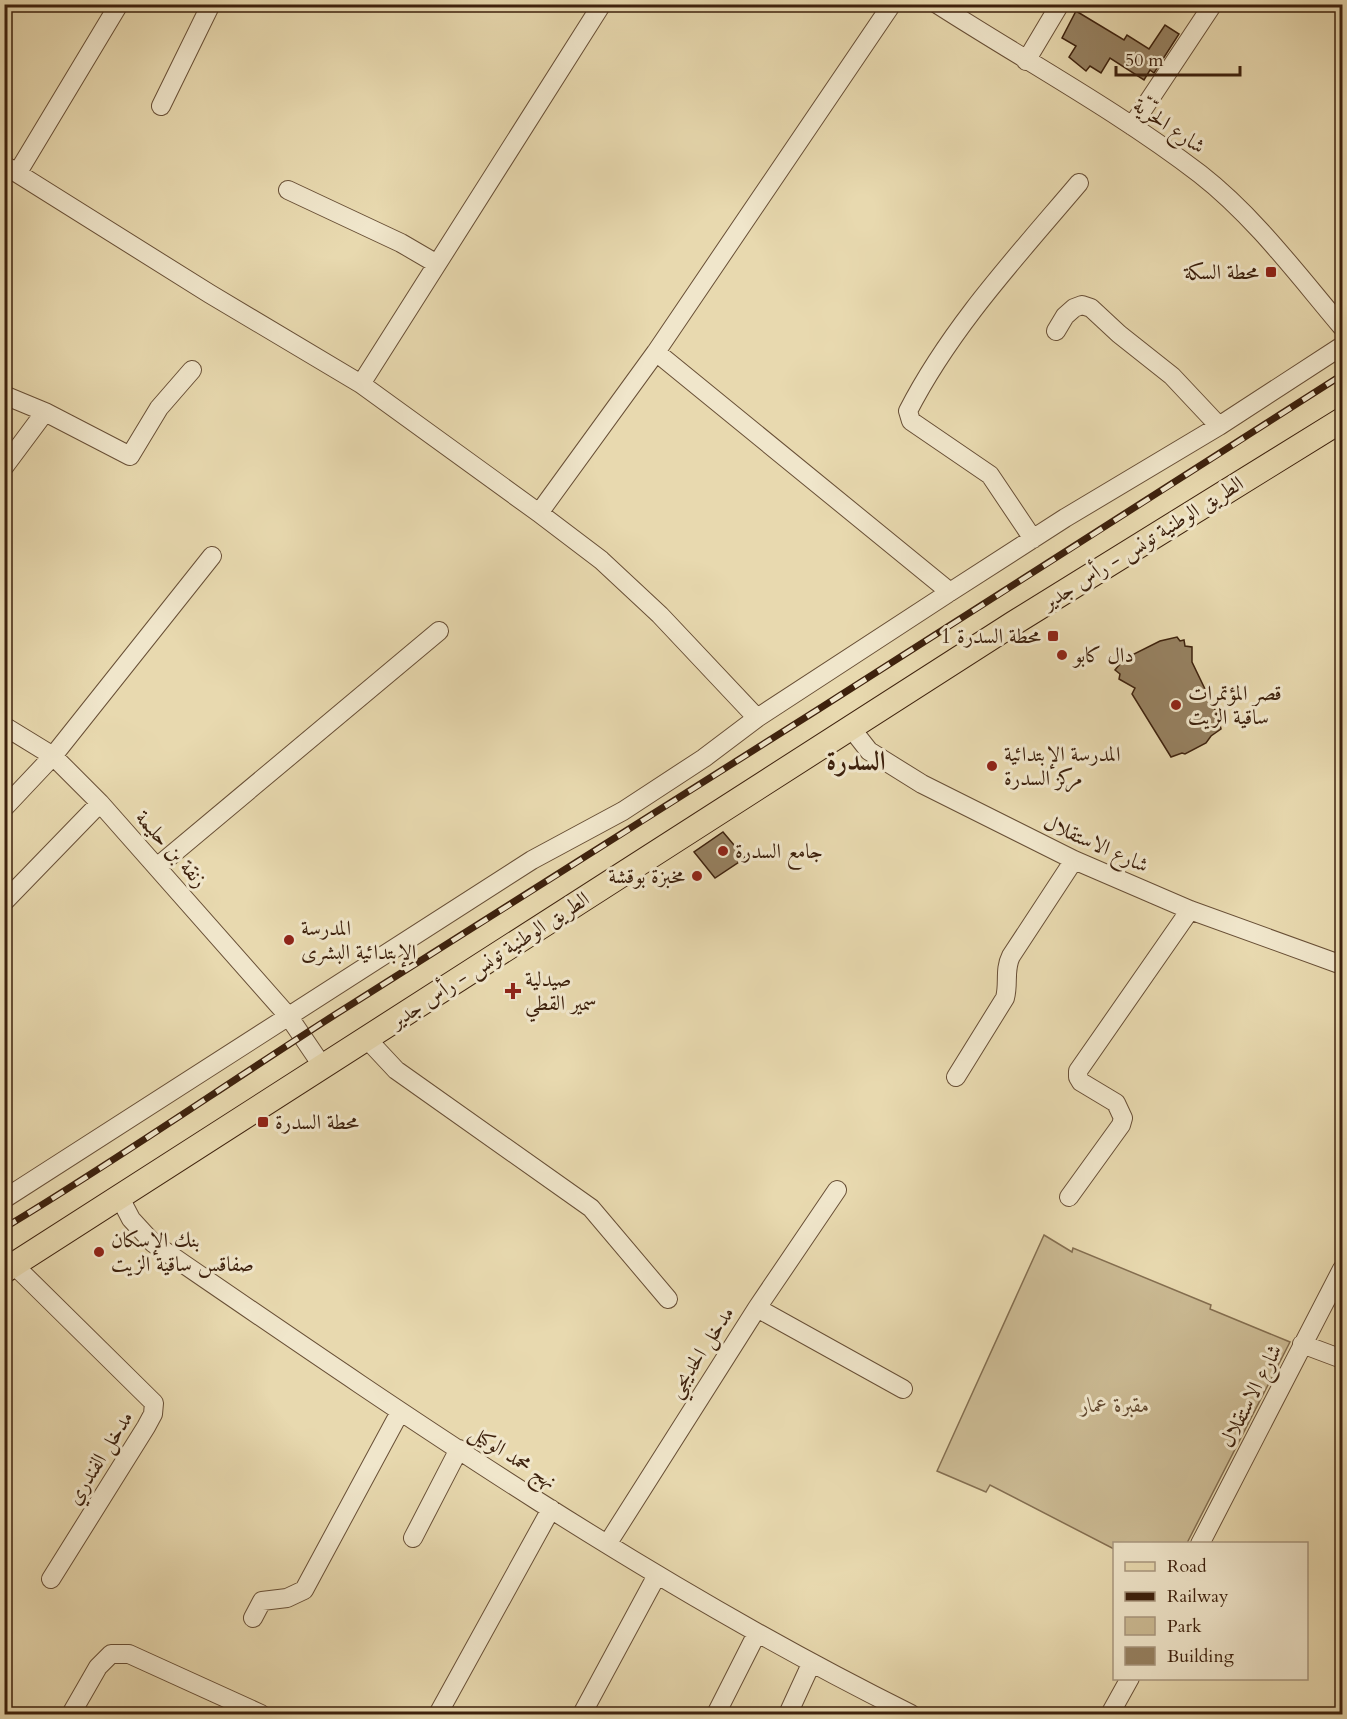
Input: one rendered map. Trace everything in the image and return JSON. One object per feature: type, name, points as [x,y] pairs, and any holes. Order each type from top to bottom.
[{"type":"main road","name":"الطريق الوطنية تونس - رأس جدير","points":[[9,1268],[1024,617],[1342,420]]},
{"type":"street","points":[[120,4],[11,169],[210,294],[361,384],[539,513],[601,560],[660,615],[758,718]]},
{"type":"street","points":[[161,106],[211,4]]},
{"type":"street","points":[[361,384],[602,4]]},
{"type":"street","points":[[539,513],[656,352],[892,4]]},
{"type":"street","name":"شارع الحرّيّة","points":[[937,4],[1132,126],[1201,175],[1230,202],[1342,327]]},
{"type":"street","points":[[1026,61],[1060,4]]},
{"type":"street","points":[[1132,126],[1213,4]]},
{"type":"street","points":[[1033,539],[1004,492],[990,476],[910,422],[908,411],[918,391],[981,299],[1079,183]]},
{"type":"street","points":[[288,190],[401,243],[437,264]]},
{"type":"street","points":[[1056,331],[1065,316],[1074,308],[1082,305],[1091,308],[1119,334],[1172,376],[1219,426]]},
{"type":"street","points":[[4,1198],[532,860],[623,811],[704,758],[758,718],[950,592],[1219,426],[1342,346]]},
{"type":"street","points":[[656,352],[950,592]]},
{"type":"street","points":[[4,395],[45,412],[130,456],[159,408],[192,370]]},
{"type":"street","points":[[4,467],[45,412]]},
{"type":"street","points":[[4,808],[53,756],[212,556]]},
{"type":"street","points":[[157,867],[439,631]]},
{"type":"street","name":"زنقة بن حليمة","points":[[4,726],[53,756],[100,803],[289,1017],[323,1067]]},
{"type":"street","name":"شارع الاستقلال","points":[[851,728],[868,751],[922,784],[1074,860],[1190,910],[1342,965]]},
{"type":"street","points":[[4,902],[100,803]]},
{"type":"street","points":[[956,1077],[1005,998],[1008,987],[1006,966],[1011,956],[1074,860]]},
{"type":"street","points":[[1069,1197],[1124,1118],[1116,1103],[1081,1082],[1077,1077],[1078,1071],[1190,910]]},
{"type":"street","points":[[367,1039],[396,1070],[591,1208],[668,1299]]},
{"type":"street","name":"مدخل الحديجي","points":[[608,1543],[757,1308],[837,1190]]},
{"type":"street","name":"نهج محمد الوكيل","points":[[120,1198],[132,1219],[153,1243],[400,1412],[657,1575],[811,1664],[911,1714]]},
{"type":"street","name":"مدخل الفندري","points":[[9,1268],[154,1403],[153,1414],[146,1427],[51,1579]]},
{"type":"street","name":"شارع الاستقلال","points":[[1201,1542],[1342,1269]]},
{"type":"street","points":[[757,1308],[903,1389]]},
{"type":"street","points":[[1302,1344],[1342,1359]]},
{"type":"street","points":[[253,1618],[262,1601],[287,1598],[304,1590],[400,1412]]},
{"type":"street","points":[[413,1538],[459,1449]]},
{"type":"street","points":[[438,1714],[551,1509]]},
{"type":"street","points":[[582,1714],[657,1575]]},
{"type":"street","points":[[716,1714],[758,1633]]},
{"type":"street","points":[[70,1714],[98,1667],[111,1654],[129,1654],[261,1714]]},
{"type":"street","points":[[788,1714],[811,1664]]},
{"type":"street","points":[[1110,1714],[1129,1680]]},
{"type":"green space","name":"مقبرة عمار","points":[[1044,1235],[1072,1252],[1073,1248],[1211,1305],[1210,1309],[1290,1342],[1188,1542],[1113,1542],[1113,1548],[990,1485],[986,1492],[937,1471]]},
{"type":"building","points":[[1076,11],[1124,40],[1127,35],[1149,49],[1165,25],[1179,34],[1154,73],[1150,70],[1144,80],[1110,58],[1101,73],[1090,66],[1086,71],[1069,57],[1076,46],[1062,38]]},
{"type":"building","name":"قصر المؤتمرات ساقية الزيت","points":[[1177,637],[1180,641],[1184,640],[1185,646],[1192,647],[1192,662],[1218,716],[1221,729],[1206,743],[1185,754],[1171,757],[1132,694],[1135,688],[1119,679],[1120,674],[1115,670],[1124,659],[1160,641]]},
{"type":"building","points":[[723,832],[745,858],[715,878],[694,852]]},
{"type":"railway","points":[[4,1228],[333,1016],[1342,375]]},
{"type":"place","name":"محطة السكة","points":[[1271,272]]},
{"type":"place","name":"محطة السدرة 1","points":[[1053,636]]},
{"type":"place","name":"دال كابو","points":[[1062,655]]},
{"type":"place","name":"قصر المؤتمرات ساقية الزيت","points":[[1176,705]]},
{"type":"place","name":"المدرسة الإبتدائية مركز السدرة","points":[[992,766]]},
{"type":"place","name":"جامع السدرة","points":[[723,851]]},
{"type":"place","name":"مخبزة بوقشة","points":[[697,876]]},
{"type":"place","name":"المدرسة الإبتدائية البشرى","points":[[289,940]]},
{"type":"place","name":"صيدلية سمير القطي","points":[[513,991]]},
{"type":"place","name":"محطة السدرة","points":[[263,1122]]},
{"type":"place","name":"بنك الإسكان صفاقس ساقية الزيت","points":[[99,1252]]},
{"type":"district","name":"السدرة","points":[[856,761]]}]
